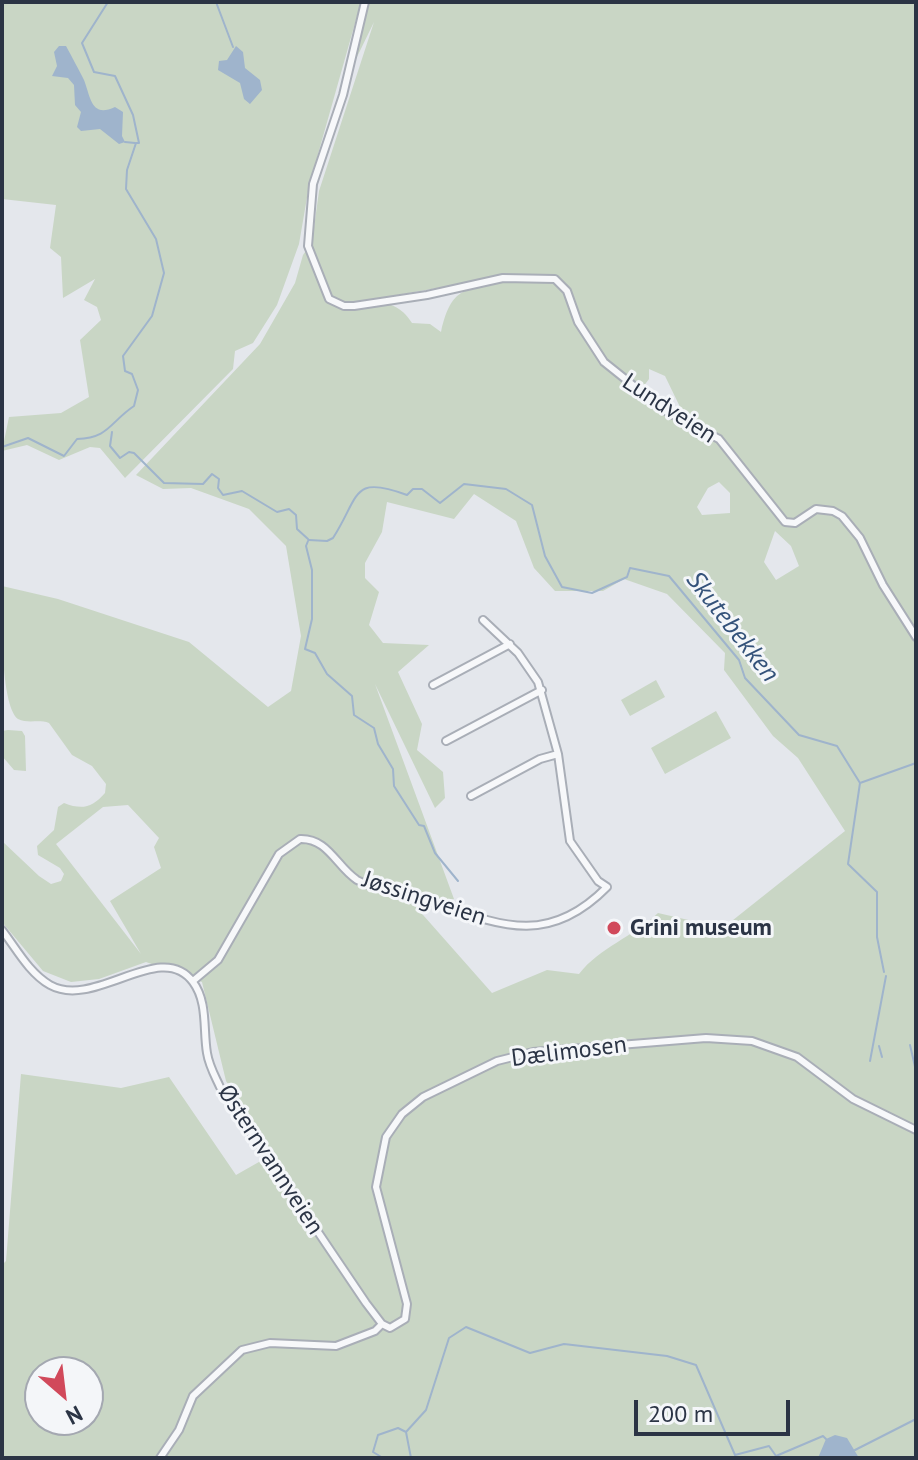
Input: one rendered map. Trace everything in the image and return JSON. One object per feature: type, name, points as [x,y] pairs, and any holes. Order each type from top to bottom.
[{"type":"street","name":"Lundveien","points":[[365,2],[343,95],[313,184],[308,246],[325,293],[334,303],[344,306],[427,295],[503,278],[555,279],[567,291],[582,329],[604,362],[664,410],[719,439],[785,522],[795,523],[816,509],[825,509],[848,522],[916,637]]},
{"type":"street","name":"Jøssingveien","points":[[193,981],[218,960],[279,854],[300,839],[319,843],[365,884],[412,894],[475,919],[547,924],[584,909],[607,887],[598,881],[570,841],[558,754],[542,690],[510,644],[483,620]]},
{"type":"street","points":[[433,685],[510,644]]},
{"type":"street","points":[[446,741],[542,690]]},
{"type":"street","points":[[471,796],[540,759],[558,754]]},
{"type":"street","points":[[2,930],[36,975],[66,991],[87,991],[160,967],[179,971],[193,981]]},
{"type":"street","name":"Østernvannveien","points":[[193,981],[202,1006],[208,1061],[220,1087],[383,1325]]},
{"type":"street","name":"Dælimosen","points":[[383,1325],[400,1324],[407,1313],[376,1187],[386,1137],[402,1114],[423,1097],[497,1061],[533,1052],[706,1038],[752,1041],[797,1057],[853,1099],[916,1130]]},
{"type":"street","points":[[160,1458],[179,1430],[193,1396],[242,1350],[270,1343],[336,1346],[383,1325]]},
{"type":"green space","points":[[2,2],[361,2],[309,186],[299,244],[277,305],[253,343],[235,351],[233,369],[125,478],[100,448],[90,447],[59,460],[27,445],[2,451],[9,417],[61,413],[89,397],[80,340],[101,320],[97,307],[84,300],[95,279],[63,298],[61,257],[50,248],[56,205],[2,199]]},
{"type":"green space","points":[[368,2],[916,2],[916,1458],[2,1458],[2,1265],[6,1261],[21,1074],[121,1088],[169,1077],[236,1175],[273,1154],[226,1081],[202,982],[146,962],[99,979],[71,982],[43,971],[2,922],[2,841],[39,876],[51,884],[61,881],[64,874],[60,868],[38,855],[37,846],[54,830],[58,807],[64,803],[81,807],[91,805],[105,793],[106,784],[92,766],[72,755],[49,723],[18,719],[12,710],[3,657],[2,586],[58,599],[189,642],[268,707],[291,691],[301,636],[286,546],[249,509],[191,488],[163,489],[136,475],[260,344],[295,283],[303,255],[312,242],[319,191],[374,22],[356,59]],"holes":[[[494,278],[514,279],[474,288],[457,296],[441,332],[430,324],[412,323],[391,305],[375,302],[346,304]],[[649,369],[665,376],[681,409],[665,405],[643,387],[649,379]],[[719,482],[730,493],[730,513],[702,515],[697,507],[708,488]],[[474,494],[516,521],[534,568],[555,591],[603,591],[624,579],[667,594],[725,653],[724,670],[773,736],[798,758],[845,831],[723,928],[658,913],[597,956],[579,974],[547,970],[492,993],[416,907],[454,899],[375,684],[435,808],[445,798],[443,772],[417,750],[422,724],[398,672],[429,645],[383,643],[369,625],[379,592],[365,578],[365,563],[382,532],[387,502],[454,519]],[[775,531],[791,546],[799,566],[776,580],[764,562]],[[128,805],[159,838],[154,847],[161,868],[110,901],[141,954],[56,844],[103,807]]]},
{"type":"green space","points":[[656,680],[665,697],[630,716],[621,700]]},
{"type":"green space","points":[[716,711],[731,738],[665,774],[651,748]]},
{"type":"green space","points":[[2,731],[22,731],[25,736],[26,771],[14,770],[2,756]]},
{"type":"water","points":[[59,46],[66,46],[96,108],[107,110],[115,107],[123,112],[122,136],[125,142],[119,144],[100,129],[81,131],[77,127],[81,112],[75,105],[74,85],[68,78],[52,76],[57,66],[54,52]]},
{"type":"water","points":[[236,46],[243,52],[245,68],[260,80],[262,90],[250,104],[244,99],[240,83],[218,70],[219,61],[227,60]]},
{"type":"water","points":[[835,1435],[847,1438],[859,1458],[818,1458],[826,1439]]},
{"type":"waterway","points":[[2,447],[28,438],[64,456],[77,439],[103,432],[134,406],[138,390],[132,374],[125,371],[123,356],[152,316],[164,273],[156,239],[126,189],[127,170],[136,143],[139,143],[133,115],[115,76],[94,72],[82,43],[108,2]]},
{"type":"waterway","points":[[216,2],[233,47]]},
{"type":"waterway","points":[[125,142],[135,143]]},
{"type":"waterway","points":[[112,432],[110,446],[120,458],[129,452],[134,453],[164,483],[203,484],[212,474],[219,479],[218,488],[223,495],[242,491],[277,512],[289,509],[296,515],[297,529],[308,539]]},
{"type":"waterway","name":"Skutebekken","points":[[309,540],[327,541],[333,538],[354,500],[366,488],[389,489],[407,495],[413,489],[422,489],[440,503],[464,484],[506,489],[532,505],[545,556],[562,587],[592,593],[627,577],[630,568],[669,576],[739,660],[745,678],[799,735],[837,746],[860,783],[916,763]]},
{"type":"waterway","points":[[308,541],[306,546],[312,570],[312,619],[305,649],[315,653],[327,674],[352,696],[354,715],[374,728],[378,744],[393,769],[394,786],[419,825],[424,826],[435,853],[458,881]]},
{"type":"waterway","points":[[860,783],[848,864],[877,892],[877,937],[884,972]]},
{"type":"waterway","points":[[870,1061],[886,976]]},
{"type":"waterway","points":[[910,1045],[916,1071]]},
{"type":"waterway","points":[[879,1046],[882,1057]]},
{"type":"waterway","points":[[406,1432],[426,1410],[449,1338],[466,1327],[530,1353],[564,1344],[667,1356],[696,1365],[735,1455],[769,1446],[776,1456],[823,1436],[826,1439]]},
{"type":"waterway","points":[[855,1450],[916,1419]]},
{"type":"waterway","points":[[383,1458],[373,1452],[378,1435],[398,1428],[406,1432],[411,1458]]},
{"type":"place","name":"Grini museum","points":[[614,928]]}]
